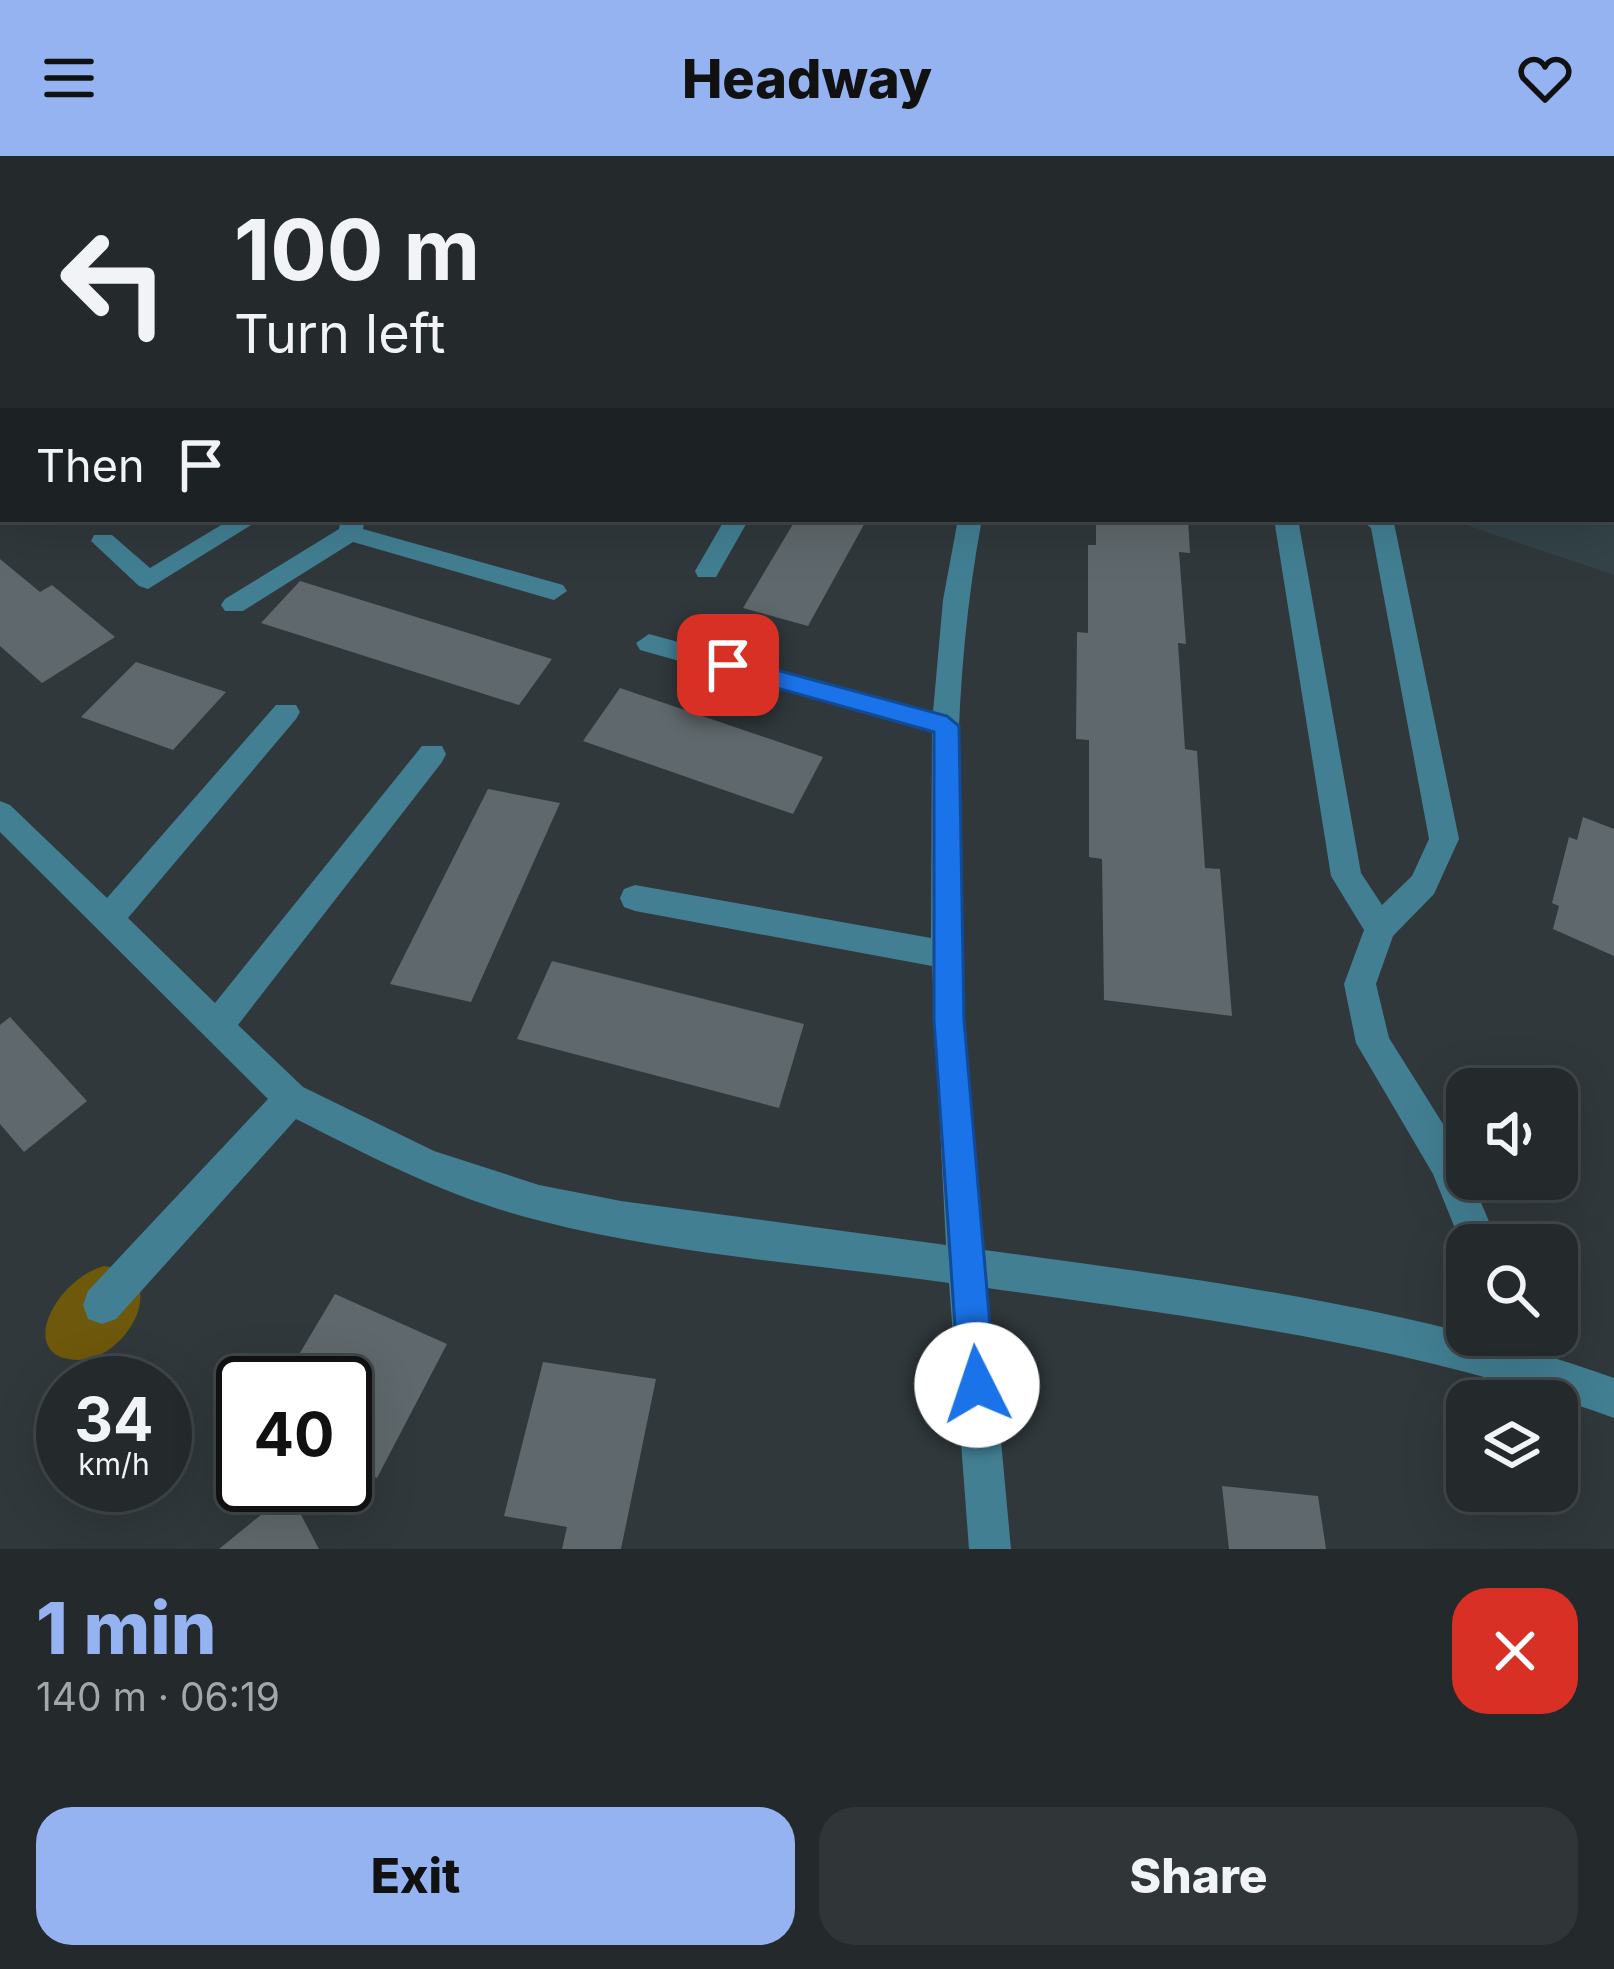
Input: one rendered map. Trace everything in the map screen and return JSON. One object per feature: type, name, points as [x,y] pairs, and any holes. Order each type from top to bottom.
[{"type":"street","points":[[104,541],[148,580],[244,522]]},
{"type":"street","points":[[706,572],[735,522]]},
{"type":"street","points":[[970,522],[955,615],[947,726],[946,955],[990,1549]]},
{"type":"street","points":[[1287,522],[1346,876],[1380,928]]},
{"type":"street","points":[[1380,522],[1444,838],[1423,885],[1380,928],[1360,984],[1372,1043],[1447,1163],[1472,1224]]},
{"type":"street","points":[[235,605],[352,526],[554,591]]},
{"type":"street","points":[[649,643],[947,726]]},
{"type":"street","points":[[108,919],[286,712]]},
{"type":"street","points":[[217,1026],[432,754]]},
{"type":"street","points":[[0,813],[291,1099],[428,1167],[539,1202],[621,1219],[1446,1339]]},
{"type":"street","points":[[635,898],[946,955]]},
{"type":"street","points":[[102,1305],[291,1099]]},
{"type":"street","points":[[1522,1356],[1614,1398]]},
{"type":"shaded area","points":[[1457,522],[1614,522],[1614,575]]},
{"type":"shaded area","points":[[104,1266],[126,1272],[137,1284],[136,1316],[127,1333],[98,1356],[59,1356],[48,1347],[49,1318],[70,1286]]},
{"type":"building","points":[[794,522],[865,522],[808,626],[743,608]]},
{"type":"building","points":[[1096,522],[1188,522],[1190,553],[1179,552],[1186,644],[1178,643],[1185,749],[1197,751],[1205,868],[1220,869],[1232,1016],[1104,1000],[1102,859],[1089,857],[1089,740],[1076,739],[1077,632],[1088,633],[1088,545],[1096,545]]},
{"type":"building","points":[[0,559],[40,592],[52,585],[115,637],[42,683],[0,646]]},
{"type":"building","points":[[300,581],[552,659],[519,705],[261,623]]},
{"type":"building","points":[[136,662],[226,692],[173,750],[81,717]]},
{"type":"building","points":[[620,688],[823,757],[793,814],[583,741]]},
{"type":"building","points":[[488,789],[560,803],[471,1002],[390,984]]},
{"type":"building","points":[[1583,817],[1614,829],[1614,956],[1553,929],[1559,906],[1552,903],[1569,837],[1577,840]]},
{"type":"building","points":[[552,961],[804,1024],[779,1108],[517,1039]]},
{"type":"building","points":[[10,1017],[87,1101],[24,1152],[0,1124],[0,1025]]},
{"type":"building","points":[[335,1294],[447,1344],[377,1478],[372,1476],[372,1356],[298,1356]]},
{"type":"building","points":[[543,1362],[656,1379],[621,1549],[562,1549],[567,1527],[504,1516]]},
{"type":"building","points":[[1222,1486],[1318,1496],[1326,1549],[1229,1549]]},
{"type":"building","points":[[264,1512],[300,1512],[319,1549],[219,1549]]},
{"type":"route","points":[[728,665],[947,726],[949,1020],[977,1385]]}]
